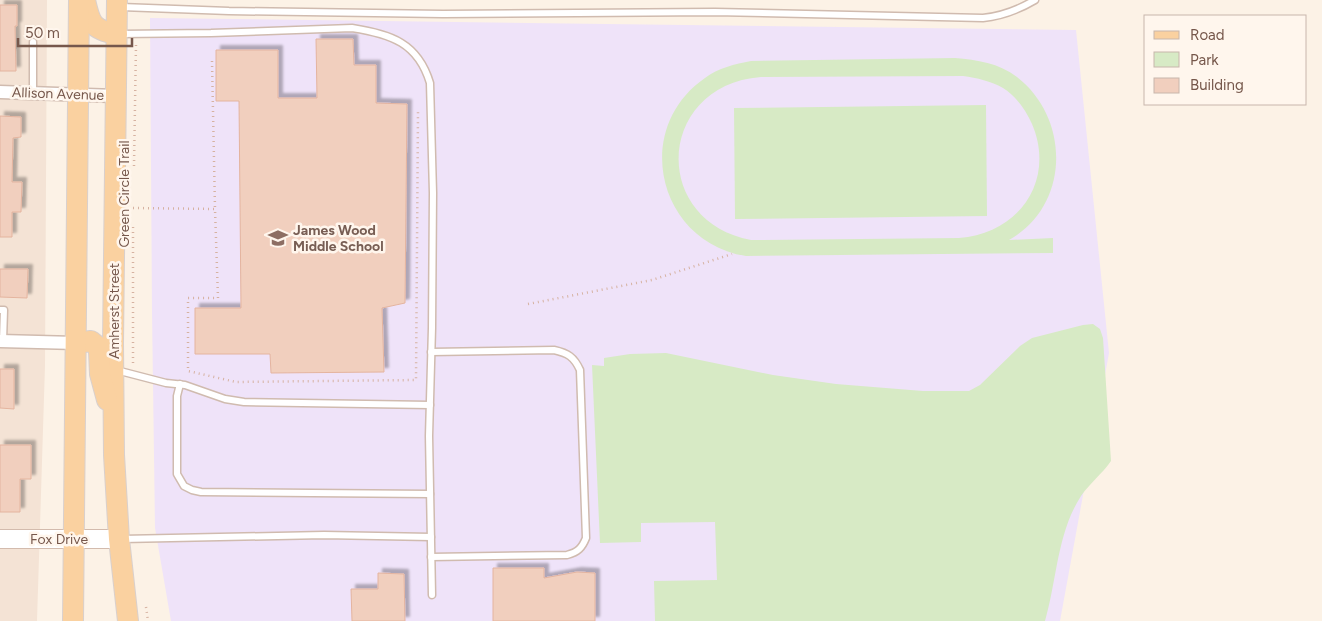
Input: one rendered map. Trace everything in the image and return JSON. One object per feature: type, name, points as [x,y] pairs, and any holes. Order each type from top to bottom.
[{"type":"main road","points":[[73,621],[79,0]]},
{"type":"main road","points":[[85,0],[93,25],[103,32],[126,34]]},
{"type":"main road","name":"Amherst Street","points":[[117,4],[126,34],[116,96],[113,343],[124,372],[114,423],[114,455],[118,539],[128,621]]},
{"type":"main road","points":[[76,343],[91,341],[97,346],[102,381],[114,423]]},
{"type":"main road","name":"Fox Drive","points":[[0,539],[118,539]]},
{"type":"street","name":"Allison Avenue","points":[[0,92],[116,96]]},
{"type":"street","points":[[1,341],[76,343]]},
{"type":"lane","points":[[117,4],[229,11],[443,14],[716,12],[983,18],[1001,16],[1018,10],[1035,0]]},
{"type":"lane","points":[[126,34],[352,28],[374,31],[394,38],[408,46],[426,69],[430,83],[433,193],[429,436],[432,595]]},
{"type":"lane","points":[[33,42],[33,93]]},
{"type":"lane","points":[[0,310],[4,310],[1,341]]},
{"type":"lane","points":[[431,352],[554,350],[566,352],[575,359],[580,370],[586,538],[583,546],[576,552],[567,555],[431,557]]},
{"type":"lane","points":[[124,372],[166,383],[180,384],[225,399],[244,402],[430,405]]},
{"type":"lane","points":[[180,384],[177,396],[177,474],[184,486],[192,490],[200,492],[430,494]]},
{"type":"lane","points":[[118,539],[324,536],[431,538]]},
{"type":"path","name":"Green Circle Trail","points":[[126,34],[134,170]]},
{"type":"path","points":[[212,61],[218,298],[188,298],[188,371],[236,382],[416,380],[418,112]]},
{"type":"path","points":[[133,208],[215,209]]},
{"type":"path","name":"Green Circle Trail","points":[[124,372],[133,217]]},
{"type":"path","points":[[528,304],[652,280],[732,254]]},
{"type":"shaded area","points":[[0,0],[47,0],[45,366],[37,621],[0,621]]},
{"type":"shaded area","points":[[150,18],[1076,30],[1109,353],[1060,621],[171,621],[155,528]]},
{"type":"green space","points":[[955,58],[988,63],[1010,72],[1035,95],[1047,115],[1054,138],[1056,162],[1053,185],[1044,206],[1029,225],[1009,240],[1053,238],[1053,253],[746,256],[716,246],[692,229],[675,207],[665,181],[662,153],[668,125],[682,100],[705,78],[715,72],[751,61]],"holes":[[[963,76],[994,83],[1012,95],[1030,119],[1038,145],[1039,165],[1035,184],[1027,200],[1015,215],[999,226],[980,234],[959,238],[751,240],[718,228],[695,207],[682,182],[679,154],[685,127],[701,103],[727,85],[761,77]]]},
{"type":"green space","points":[[986,105],[987,216],[735,219],[734,108]]},
{"type":"green space","points":[[1093,324],[1100,329],[1103,338],[1111,461],[1081,496],[1073,510],[1062,541],[1045,621],[655,621],[654,581],[717,580],[715,522],[641,523],[641,542],[600,543],[592,365],[604,366],[604,358],[630,354],[666,353],[773,375],[836,384],[923,391],[969,391],[980,385],[1020,346],[1032,338]]},
{"type":"building","points":[[0,5],[17,5],[17,26],[15,26],[16,71],[0,71]]},
{"type":"building","points":[[316,39],[353,39],[354,65],[376,65],[376,103],[407,104],[405,303],[382,308],[384,372],[271,373],[270,354],[195,354],[195,308],[241,308],[239,101],[216,101],[216,50],[278,50],[278,98],[317,98]]},
{"type":"building","points":[[0,116],[21,117],[21,137],[13,138],[12,182],[22,182],[21,212],[12,212],[12,237],[0,237]]},
{"type":"building","points":[[0,269],[28,269],[27,298],[0,297]]},
{"type":"building","points":[[0,369],[14,369],[14,409],[0,408]]},
{"type":"building","points":[[0,445],[31,445],[31,479],[20,479],[20,512],[0,512]]},
{"type":"building","points":[[493,568],[544,568],[544,578],[577,572],[595,573],[595,621],[493,621]]},
{"type":"building","points":[[378,573],[404,574],[405,621],[352,621],[351,589],[378,589]]},
{"type":"place","name":"James Wood Middle School","points":[[278,238]]}]
